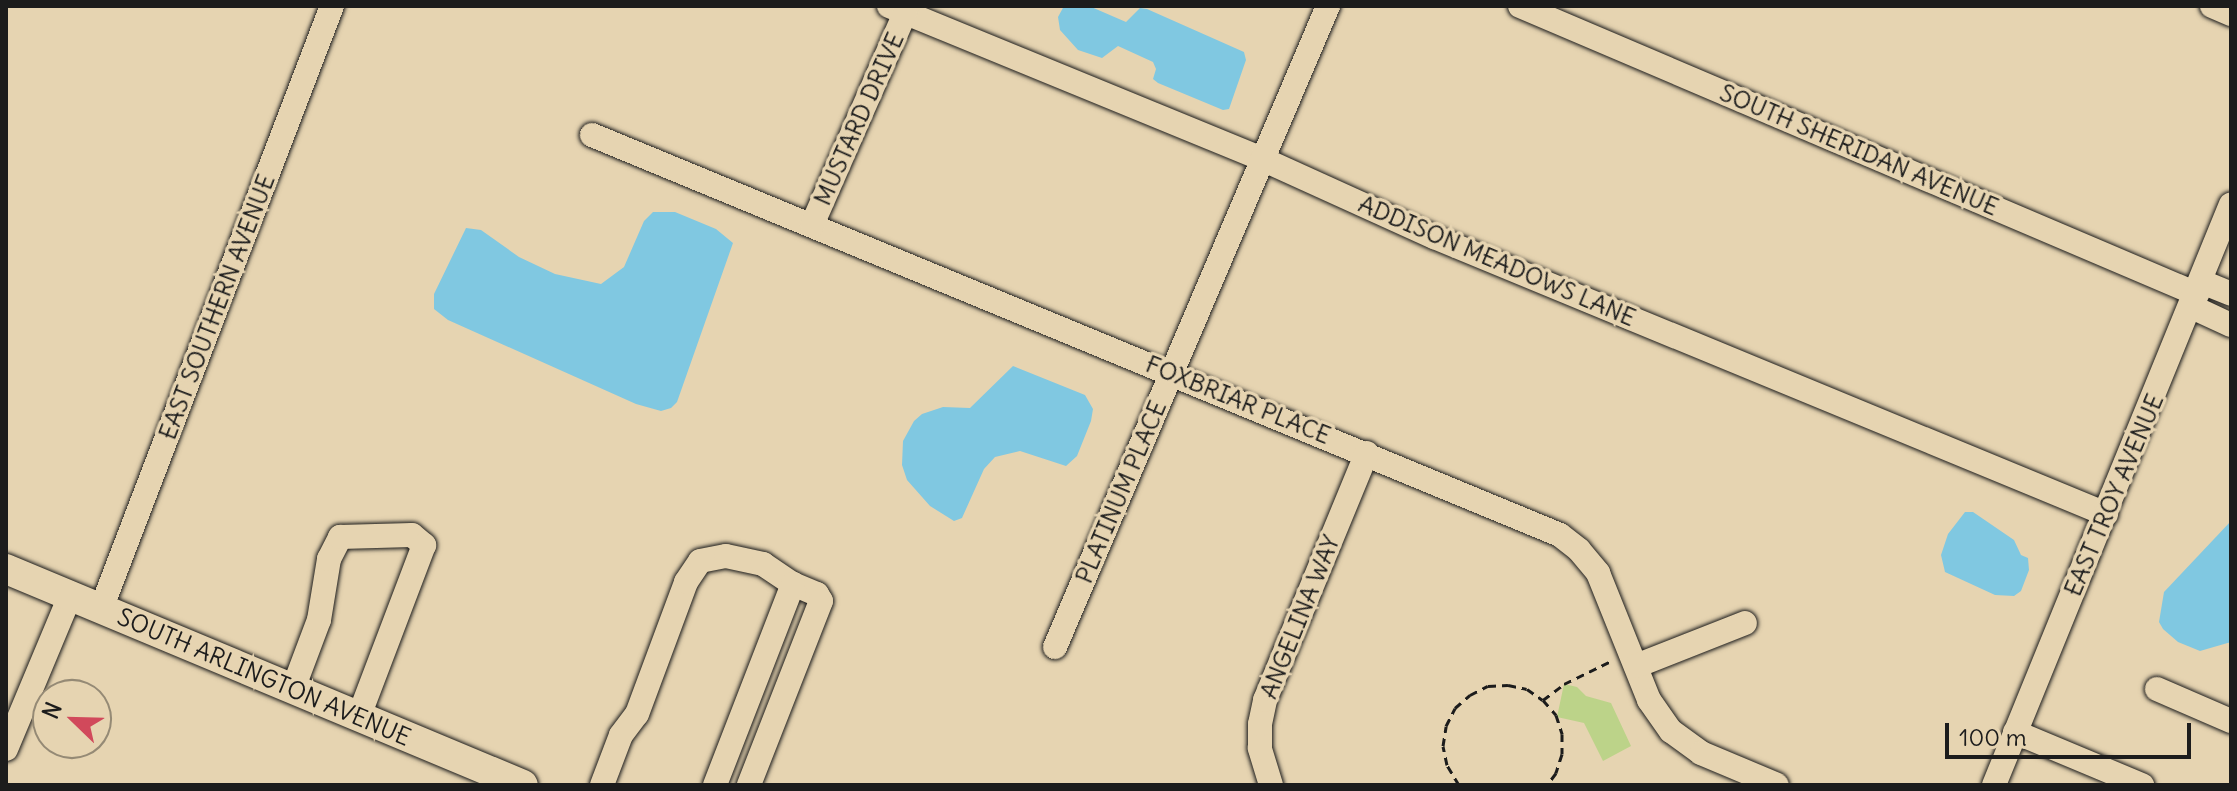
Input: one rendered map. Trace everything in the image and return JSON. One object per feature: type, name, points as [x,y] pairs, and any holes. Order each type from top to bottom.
[{"type":"main road","name":"SOUTH ARLINGTON AVENUE","points":[[6,569],[512,783]]},
{"type":"street","name":"EAST SOUTHERN AVENUE","points":[[101,609],[332,6]]},
{"type":"street","name":"PLATINUM PLACE","points":[[1055,647],[1328,6]]},
{"type":"street","name":"SOUTH SHERIDAN AVENUE","points":[[1520,6],[2197,294]]},
{"type":"street","points":[[2212,6],[2231,14]]},
{"type":"street","name":"ADDISON MEADOWS LANE","points":[[897,9],[1262,159],[1434,237],[2106,514]]},
{"type":"street","name":"MUSTARD DRIVE","points":[[812,225],[897,9]]},
{"type":"street","name":"FOXBRIAR PLACE","points":[[592,135],[1172,372],[1566,539],[1598,573],[1659,717],[1679,739],[1701,753],[1777,785]]},
{"type":"street","name":"EAST TROY AVENUE","points":[[1994,785],[2197,294],[2231,204]]},
{"type":"street","points":[[2197,294],[2231,294]]},
{"type":"street","points":[[2197,294],[2231,325]]},
{"type":"street","name":"ANGELINA WAY","points":[[1271,785],[1260,748],[1260,724],[1265,700],[1367,453]]},
{"type":"street","points":[[293,689],[319,620],[329,559],[340,537],[412,535],[424,545],[359,716]]},
{"type":"street","points":[[602,785],[621,735],[637,714],[686,582],[700,561],[726,556],[763,564],[793,584],[817,594],[821,601],[749,785]]},
{"type":"street","points":[[715,785],[793,584]]},
{"type":"street","points":[[6,750],[70,596]]},
{"type":"street","points":[[1633,659],[1745,623]]},
{"type":"street","points":[[2157,689],[2231,721]]},
{"type":"street","points":[[2015,732],[2097,776],[2142,785]]},
{"type":"path","points":[[1543,700],[1564,684],[1633,659]]},
{"type":"path","points":[[1459,785],[1447,765],[1443,746],[1446,726],[1455,708],[1470,695],[1488,686],[1508,685],[1527,689],[1543,700],[1556,715],[1562,734],[1562,754],[1556,773],[1547,785]]},
{"type":"green space","points":[[1564,684],[1577,687],[1586,696],[1611,703],[1631,746],[1603,761],[1584,723],[1557,717]]},
{"type":"water","points":[[1064,6],[1089,6],[1126,22],[1140,8],[1147,9],[1244,52],[1246,60],[1229,109],[1223,110],[1158,83],[1153,79],[1156,69],[1153,62],[1118,46],[1102,58],[1078,50],[1060,30],[1058,17]]},
{"type":"water","points":[[653,212],[675,212],[716,229],[733,243],[677,402],[671,408],[661,411],[636,404],[448,320],[434,309],[434,294],[466,228],[481,230],[519,257],[555,274],[601,284],[624,267],[644,221]]},
{"type":"water","points":[[1013,366],[1085,395],[1093,409],[1091,421],[1077,456],[1066,466],[1020,451],[995,457],[984,469],[962,518],[954,521],[930,506],[907,480],[902,465],[903,441],[914,421],[922,414],[943,407],[970,408]]},
{"type":"water","points":[[1965,512],[1973,512],[2014,540],[2021,555],[2028,558],[2029,570],[2021,591],[2014,596],[1995,595],[1945,572],[1941,555],[1948,534]]},
{"type":"water","points":[[2231,521],[2231,642],[2200,651],[2178,642],[2163,629],[2159,622],[2164,592]]}]
